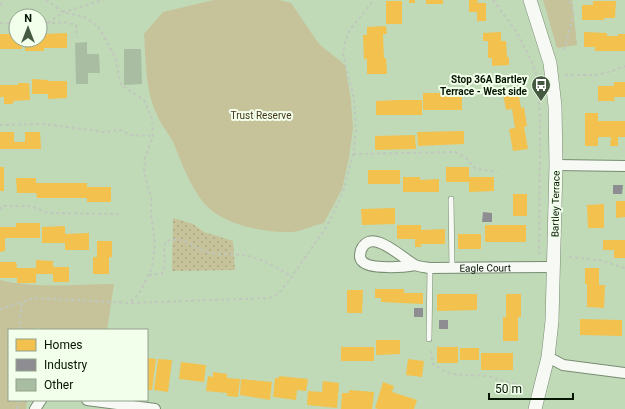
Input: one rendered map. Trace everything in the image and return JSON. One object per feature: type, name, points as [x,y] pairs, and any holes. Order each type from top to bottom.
[{"type":"street","name":"Bartley Terrace","points":[[530,0],[550,68],[555,106],[556,165],[552,321],[548,357],[534,409]]},
{"type":"street","points":[[556,165],[625,166]]},
{"type":"street","name":"Eagle Court","points":[[415,265],[407,267],[371,266],[364,264],[360,259],[360,252],[364,244],[370,241],[378,242],[387,246],[415,265],[430,268],[554,267]]},
{"type":"street","points":[[548,357],[563,365],[625,373]]},
{"type":"street","points":[[35,409],[41,401]]},
{"type":"street","points":[[95,401],[155,409]]},
{"type":"lane","points":[[452,199],[452,268]]},
{"type":"lane","points":[[429,340],[430,268]]},
{"type":"path","points":[[0,5],[2,0]]},
{"type":"path","points":[[46,0],[63,12],[84,17],[98,26],[115,57],[121,85],[144,100],[152,119],[153,136],[144,158],[144,171],[151,197],[151,215],[155,243],[152,268],[139,294],[130,303]]},
{"type":"path","points":[[48,23],[63,12],[103,0]]},
{"type":"path","points":[[0,309],[35,298],[130,303],[270,298],[277,295],[292,277],[327,226],[343,192],[353,154],[356,130],[354,99],[343,54],[344,42],[349,31],[374,0]]},
{"type":"path","points":[[493,0],[516,31],[533,64],[538,80],[540,124],[539,267]]},
{"type":"path","points":[[564,50],[574,13],[569,0]]},
{"type":"path","points":[[48,23],[63,22],[76,25],[76,37]]},
{"type":"path","points":[[565,75],[597,75],[625,66]]},
{"type":"path","points":[[0,125],[44,124],[104,132],[121,130],[130,135],[153,136]]},
{"type":"path","points":[[353,154],[455,152],[465,156],[476,169],[497,172]]},
{"type":"path","points":[[0,210],[2,206],[31,206],[48,213],[121,214]]},
{"type":"path","points":[[149,275],[162,274],[165,262],[164,246],[166,241],[185,240],[204,251],[217,254],[242,255],[273,265],[292,277]]},
{"type":"path","points":[[569,257],[599,260],[625,268]]},
{"type":"path","points":[[19,329],[22,302]]},
{"type":"path","points":[[431,351],[433,364],[444,371],[452,374],[487,376],[525,387]]},
{"type":"green space","name":"Trust Reserve","points":[[214,0],[279,0],[291,3],[319,44],[345,65],[351,100],[353,128],[349,158],[342,189],[324,223],[292,232],[269,231],[233,222],[212,211],[199,196],[187,175],[172,140],[159,119],[153,105],[148,85],[144,34],[163,12]]},
{"type":"green space","points":[[543,0],[572,0],[577,45],[557,48]]},
{"type":"green space","points":[[173,218],[193,224],[204,232],[233,241],[235,270],[172,271]]},
{"type":"green space","points":[[0,280],[14,283],[42,285],[114,284],[107,329],[8,329],[8,401],[27,401],[26,409],[0,409]]},
{"type":"building: Homes","points":[[409,0],[415,0],[415,3],[409,3]]},
{"type":"building: Homes","points":[[426,0],[443,0],[443,4],[426,4]]},
{"type":"building: Homes","points":[[469,0],[478,0],[477,3],[486,3],[486,21],[477,21],[477,12],[469,12]]},
{"type":"building: Homes","points":[[386,1],[402,1],[402,24],[386,24]]},
{"type":"building: Homes","points":[[593,1],[616,1],[615,18],[604,18],[604,20],[582,20],[582,5],[593,5]]},
{"type":"building: Homes","points":[[386,26],[387,34],[383,34],[384,58],[386,58],[387,74],[367,74],[367,59],[364,59],[363,35],[367,35],[367,27]]},
{"type":"building: Homes","points":[[501,32],[501,41],[506,41],[509,65],[492,66],[492,58],[488,58],[488,41],[483,41],[483,33]]},
{"type":"building: Homes","points":[[584,32],[607,33],[607,36],[618,36],[618,34],[625,34],[625,51],[595,51],[595,47],[584,47]]},
{"type":"building: Homes","points":[[67,33],[67,48],[48,48],[48,34]]},
{"type":"building: Homes","points":[[0,34],[8,34],[8,48],[22,48],[22,49],[0,49]]},
{"type":"building: Homes","points":[[25,48],[44,48],[44,51],[25,51]]},
{"type":"building: Homes","points":[[32,79],[67,81],[67,98],[48,99],[48,94],[32,94]]},
{"type":"building: Homes","points":[[614,82],[625,82],[625,97],[614,97],[615,101],[598,101],[598,86],[614,86]]},
{"type":"building: Homes","points":[[18,83],[29,83],[30,100],[13,101],[13,104],[4,104],[4,97],[0,97],[0,85],[18,85]]},
{"type":"building: Homes","points":[[518,91],[521,108],[524,107],[527,126],[524,127],[528,149],[513,151],[509,129],[515,128],[512,109],[506,110],[503,94]]},
{"type":"building: Homes","points":[[423,93],[462,93],[462,110],[423,110]]},
{"type":"building: Homes","points":[[422,100],[422,115],[376,115],[376,101]]},
{"type":"building: Homes","points":[[585,113],[598,113],[598,121],[625,121],[625,137],[618,137],[618,146],[610,146],[611,137],[598,137],[598,146],[585,146]]},
{"type":"building: Homes","points":[[464,131],[464,144],[418,146],[417,132]]},
{"type":"building: Homes","points":[[0,132],[14,132],[14,142],[25,142],[25,132],[40,132],[41,149],[0,149]]},
{"type":"building: Homes","points":[[415,135],[416,149],[375,150],[375,136]]},
{"type":"building: Homes","points":[[0,167],[4,167],[4,191],[0,191]]},
{"type":"building: Homes","points":[[446,167],[469,167],[469,177],[494,177],[494,191],[469,192],[469,182],[446,182]]},
{"type":"building: Homes","points":[[368,170],[400,170],[400,184],[368,184]]},
{"type":"building: Homes","points":[[403,177],[420,177],[420,180],[439,179],[439,192],[403,192]]},
{"type":"building: Homes","points":[[16,178],[36,178],[36,183],[87,183],[87,187],[111,187],[111,202],[87,202],[87,198],[37,198],[36,193],[17,193]]},
{"type":"building: Homes","points":[[513,194],[527,194],[527,216],[513,216]]},
{"type":"building: Homes","points":[[616,201],[625,201],[625,217],[616,218]]},
{"type":"building: Homes","points":[[604,204],[604,228],[588,228],[587,205]]},
{"type":"building: Homes","points":[[395,208],[395,224],[362,225],[361,209]]},
{"type":"building: Homes","points":[[16,223],[40,223],[40,238],[5,238],[5,251],[0,252],[0,227],[16,227]]},
{"type":"building: Homes","points":[[397,225],[421,225],[421,230],[445,229],[445,244],[421,244],[421,247],[415,247],[415,239],[397,239]]},
{"type":"building: Homes","points":[[485,225],[526,225],[526,242],[485,242]]},
{"type":"building: Homes","points":[[65,226],[65,234],[89,233],[89,250],[65,250],[65,243],[42,243],[42,227]]},
{"type":"building: Homes","points":[[458,234],[481,234],[481,249],[458,249]]},
{"type":"building: Homes","points":[[603,240],[625,240],[625,258],[614,258],[614,250],[603,250]]},
{"type":"building: Homes","points":[[97,241],[112,241],[112,257],[109,257],[109,274],[93,274],[93,257],[97,257]]},
{"type":"building: Homes","points":[[36,260],[53,261],[53,267],[69,267],[69,282],[53,282],[53,274],[36,274]]},
{"type":"building: Homes","points":[[0,262],[16,262],[17,268],[36,268],[36,283],[17,283],[17,278],[0,278]]},
{"type":"building: Homes","points":[[585,268],[599,268],[599,285],[605,285],[604,308],[587,307]]},
{"type":"building: Homes","points":[[375,289],[404,289],[404,293],[423,293],[423,304],[381,302],[381,298],[375,298]]},
{"type":"building: Homes","points":[[347,290],[363,290],[362,313],[347,313]]},
{"type":"building: Homes","points":[[437,294],[477,294],[477,310],[437,311]]},
{"type":"building: Homes","points":[[506,294],[521,294],[521,317],[518,317],[518,341],[503,341],[503,317],[506,317]]},
{"type":"building: Homes","points":[[580,319],[622,320],[622,336],[580,335]]},
{"type":"building: Homes","points":[[376,340],[400,340],[400,354],[376,355]]},
{"type":"building: Homes","points":[[341,347],[374,347],[374,361],[341,361]]},
{"type":"building: Homes","points":[[437,347],[458,347],[458,363],[437,363]]},
{"type":"building: Homes","points":[[460,348],[479,348],[479,360],[460,360]]},
{"type":"building: Homes","points":[[481,353],[513,353],[513,370],[481,370]]},
{"type":"building: Homes","points":[[148,358],[156,359],[152,390],[148,390]]},
{"type":"building: Homes","points":[[158,359],[172,360],[168,392],[154,390]]},
{"type":"building: Homes","points":[[408,359],[424,361],[422,377],[406,375]]},
{"type":"building: Homes","points":[[181,362],[206,365],[204,382],[179,379]]},
{"type":"building: Homes","points":[[213,372],[227,374],[227,378],[240,379],[238,397],[227,396],[227,393],[206,391],[208,376],[213,377]]},
{"type":"building: Homes","points":[[279,376],[308,379],[306,391],[297,390],[296,400],[273,397],[275,378],[279,378]]},
{"type":"building: Homes","points":[[241,379],[272,382],[270,400],[240,395]]},
{"type":"building: Homes","points":[[323,381],[339,383],[337,408],[307,405],[308,391],[322,392]]},
{"type":"building: Homes","points":[[383,382],[394,386],[392,392],[417,400],[414,409],[375,408]]},
{"type":"building: Homes","points":[[349,390],[374,392],[372,409],[341,409],[342,393],[349,393]]},
{"type":"building: Industry","points":[[613,185],[623,185],[622,194],[613,194]]},
{"type":"building: Industry","points":[[483,212],[492,213],[492,222],[482,222]]},
{"type":"building: Industry","points":[[414,308],[423,308],[423,317],[414,317]]},
{"type":"building: Industry","points":[[439,320],[448,320],[448,329],[439,329]]},
{"type":"building: Other","points":[[87,42],[87,54],[99,54],[100,73],[88,73],[88,84],[76,84],[75,43]]},
{"type":"building: Other","points":[[124,49],[141,49],[142,84],[124,85]]},
{"type":"place","name":"Stop 36A Bartley Terrace - West side","points":[[541,102]]}]
